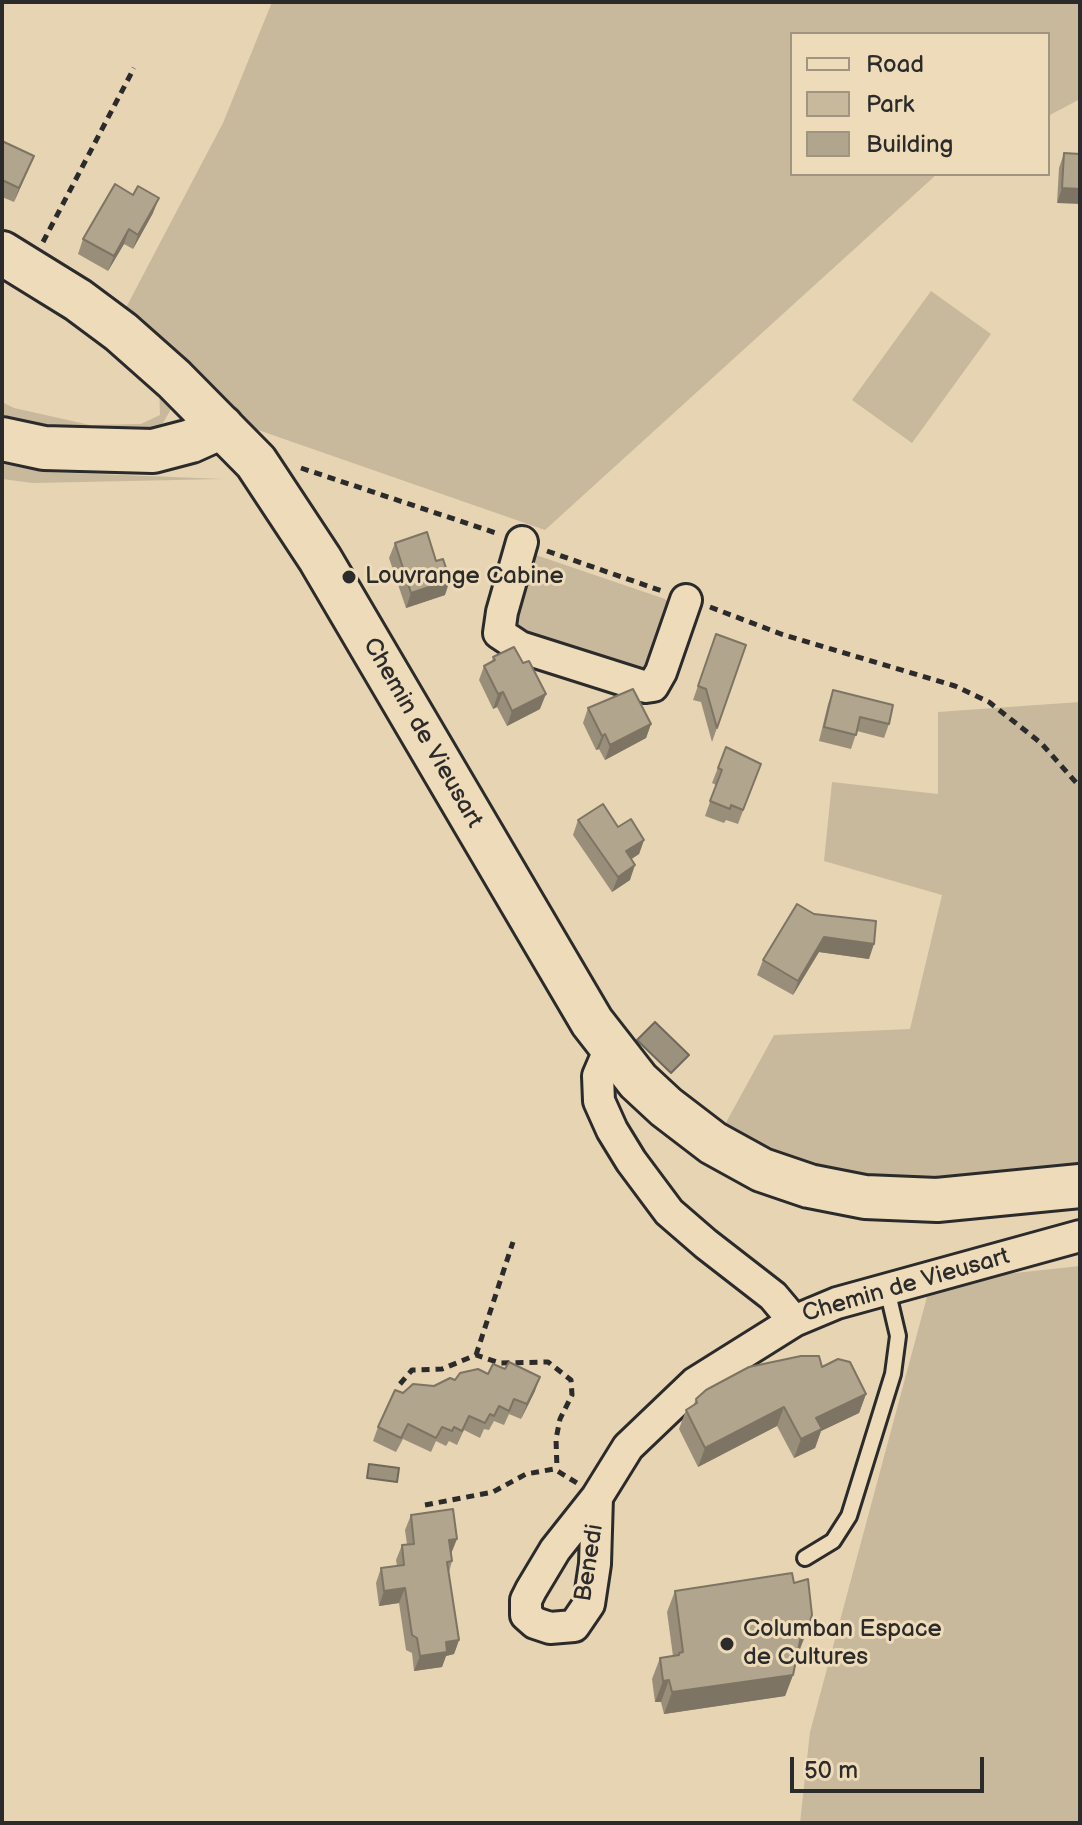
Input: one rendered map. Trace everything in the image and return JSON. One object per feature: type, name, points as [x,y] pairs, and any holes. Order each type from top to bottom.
[{"type":"street","name":"Chemin de Vieusart","points":[[16,260],[121,332],[174,379],[256,462],[320,559],[592,1022],[610,1048],[666,1107],[713,1143],[762,1170],[809,1186],[865,1197],[937,1200],[1080,1186]]},
{"type":"street","points":[[2,439],[44,448],[153,451],[191,441],[222,427]]},
{"type":"street","points":[[522,542],[499,633],[520,647],[646,687],[653,686],[661,672],[686,600]]},
{"type":"street","name":"Chemin de Vieusart","points":[[610,1048],[598,1076],[599,1101],[631,1161],[669,1212],[773,1296],[794,1321],[837,1303],[1080,1236]]},
{"type":"street","name":"Benedi","points":[[597,1497],[628,1447],[695,1383],[794,1321]]},
{"type":"lane","points":[[805,1558],[833,1541],[849,1516],[893,1374],[898,1336],[887,1289]]},
{"type":"path","points":[[16,260],[134,68]]},
{"type":"path","points":[[781,634],[955,686],[989,702],[1041,743],[1080,787]]},
{"type":"path","points":[[476,1355],[513,1242]]},
{"type":"path","points":[[400,1384],[412,1370],[442,1369],[476,1355],[500,1363],[548,1362],[571,1380],[572,1395],[560,1419],[556,1439],[557,1469]]},
{"type":"path","points":[[425,1505],[493,1492],[526,1474],[557,1469],[597,1497]]},
{"type":"green space","points":[[272,2],[1080,2],[1080,99],[1050,115],[1050,32],[790,32],[790,176],[935,176],[545,530],[241,424],[120,319],[223,123]]},
{"type":"green space","points":[[931,291],[991,334],[912,443],[852,400]]},
{"type":"green space","points":[[159,383],[171,409],[163,423],[146,433],[60,430],[2,420],[2,402],[14,408],[90,425],[141,424],[160,415]]},
{"type":"green space","points":[[2,462],[47,472],[223,479],[33,483],[2,479]]},
{"type":"green space","points":[[533,554],[665,599],[671,604],[650,675],[511,631]]},
{"type":"green space","points":[[1080,702],[1080,1167],[871,1187],[767,1156],[723,1128],[774,1035],[910,1029],[942,895],[824,861],[832,782],[938,794],[938,712]]},
{"type":"green space","points":[[1080,1266],[1080,1823],[800,1823],[810,1732],[931,1282]]},
{"type":"shaded area","points":[[655,1022],[689,1055],[671,1073],[637,1040]]},
{"type":"shaded area","points":[[369,1464],[399,1468],[397,1482],[367,1478]]},
{"type":"building","points":[[2,141],[34,156],[19,188],[2,180]]},
{"type":"building","points":[[1064,153],[1080,154],[1080,189],[1062,188]]},
{"type":"building","points":[[115,184],[133,195],[138,186],[159,198],[138,235],[129,229],[114,256],[83,239]]},
{"type":"building","points":[[427,532],[436,561],[443,559],[450,580],[411,593],[395,543]]},
{"type":"building","points":[[716,634],[746,645],[717,728],[706,689],[698,686]]},
{"type":"building","points":[[514,647],[523,663],[529,661],[546,694],[512,711],[503,692],[498,694],[484,666],[495,660],[493,657]]},
{"type":"building","points":[[633,689],[651,724],[610,745],[588,708]]},
{"type":"building","points":[[833,690],[893,705],[889,724],[860,717],[856,735],[824,727]]},
{"type":"building","points":[[726,747],[761,764],[743,810],[731,805],[730,809],[710,801],[722,770],[718,768]]},
{"type":"building","points":[[603,804],[618,827],[631,819],[644,840],[626,851],[635,865],[618,877],[578,820]]},
{"type":"building","points":[[797,904],[814,914],[876,921],[874,944],[824,937],[798,981],[763,960]]},
{"type":"building","points":[[801,1356],[819,1356],[822,1367],[838,1359],[850,1362],[866,1394],[816,1418],[822,1429],[801,1439],[784,1407],[705,1448],[686,1410],[697,1403],[696,1399],[706,1390],[749,1367]]},
{"type":"building","points":[[509,1362],[540,1377],[527,1404],[514,1399],[509,1411],[499,1406],[494,1416],[490,1414],[485,1423],[469,1416],[462,1431],[442,1427],[436,1438],[408,1424],[401,1438],[378,1427],[395,1390],[403,1393],[413,1384],[434,1386],[450,1378],[455,1380],[460,1373],[478,1369],[488,1374],[493,1364],[505,1369]]},
{"type":"building","points":[[453,1509],[457,1539],[449,1540],[452,1561],[447,1562],[459,1640],[446,1642],[447,1652],[420,1656],[417,1638],[412,1635],[405,1588],[384,1591],[381,1568],[404,1565],[402,1545],[414,1544],[411,1515]]},
{"type":"building","points":[[792,1573],[794,1583],[808,1579],[812,1615],[805,1636],[801,1636],[793,1675],[672,1692],[669,1680],[663,1681],[660,1658],[683,1652],[675,1591]]},
{"type":"place","name":"Louvrange Cabine","points":[[349,577]]},
{"type":"place","name":"Columban Espace de Cultures","points":[[727,1644]]}]
